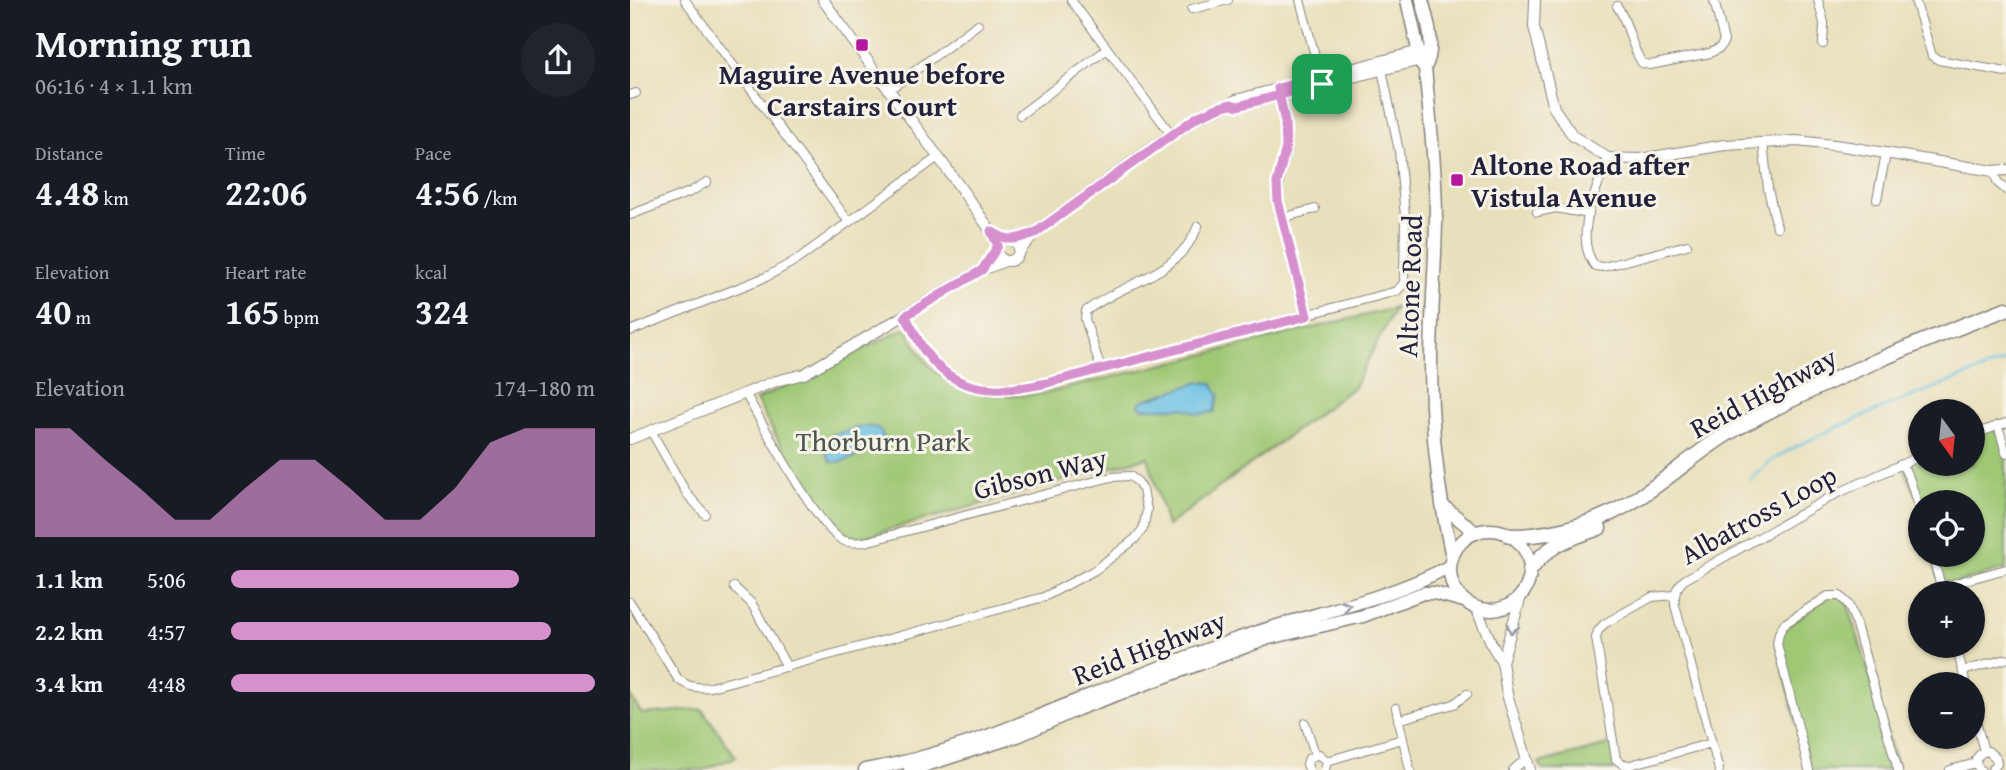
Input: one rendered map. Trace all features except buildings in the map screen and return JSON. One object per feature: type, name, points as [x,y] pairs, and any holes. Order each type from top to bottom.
[{"type":"highway","name":"Reid Highway","points":[[1510,536],[1550,534],[1615,511],[1640,497],[1712,443],[1756,418],[1855,370],[1938,334],[2006,309]]},
{"type":"highway","name":"Reid Highway","points":[[1530,570],[1539,557],[1556,544],[1637,509],[1717,450],[1761,426],[1872,373],[2006,318]]},
{"type":"main road","name":"Altone Road","points":[[1407,0],[1422,59],[1435,180],[1431,372],[1437,473],[1451,562]]},
{"type":"main road","name":"Altone Road","points":[[1422,0],[1431,38],[1428,62],[1422,59]]},
{"type":"main road","points":[[1442,505],[1476,533]]},
{"type":"main road","points":[[1497,531],[1510,536],[1525,551],[1530,570],[1528,584],[1521,596],[1503,608],[1476,608],[1464,601],[1452,584],[1451,562],[1459,545],[1476,533],[1497,531]]},
{"type":"main road","name":"Reid Highway","points":[[864,770],[924,757],[977,741],[1232,640],[1388,593],[1428,578],[1451,562]]},
{"type":"main road","name":"Reid Highway","points":[[910,770],[1020,735],[1078,709],[1269,638],[1363,616],[1423,593],[1434,593],[1464,601]]},
{"type":"street","points":[[685,0],[849,222]]},
{"type":"street","points":[[823,0],[991,231],[1003,244],[1018,246],[1019,252]]},
{"type":"street","points":[[1071,0],[1171,134]]},
{"type":"street","points":[[1192,9],[1228,0]]},
{"type":"street","points":[[1300,0],[1322,80]]},
{"type":"street","points":[[1535,0],[1533,24],[1554,108],[1573,136],[1608,158],[1640,159],[1725,145],[1797,141],[1993,171],[2006,170]]},
{"type":"street","points":[[1616,6],[1623,15],[1637,55],[1642,63],[1650,65],[1720,48],[1724,41],[1714,0]]},
{"type":"street","points":[[1818,0],[1824,23],[1823,44]]},
{"type":"street","points":[[1916,0],[1932,56],[1938,60],[2006,72]]},
{"type":"street","points":[[889,90],[978,24]]},
{"type":"street","points":[[1020,115],[1107,49]]},
{"type":"street","points":[[630,439],[776,381],[804,374],[982,270],[1014,259],[1035,233],[1171,134],[1208,111],[1231,104],[1238,106],[1279,91],[1381,65],[1422,59]]},
{"type":"street","points":[[905,316],[924,350],[934,361],[958,381],[992,391],[1010,390],[1101,369],[1397,291],[1404,283],[1405,216],[1399,151],[1381,65]]},
{"type":"street","points":[[1279,91],[1286,147],[1277,183],[1282,218],[1307,316]]},
{"type":"street","points":[[1763,142],[1768,189],[1777,227]]},
{"type":"street","points":[[1877,199],[1886,154]]},
{"type":"street","points":[[630,331],[766,277],[798,259],[938,157]]},
{"type":"street","points":[[1608,158],[1589,215],[1585,248],[1595,266],[1603,267],[1687,245]]},
{"type":"street","points":[[1993,171],[1998,183],[2006,190]]},
{"type":"street","points":[[630,215],[690,192],[707,182]]},
{"type":"street","points":[[1537,212],[1556,208],[1589,215]]},
{"type":"street","points":[[1282,218],[1315,209]]},
{"type":"street","points":[[1101,369],[1085,319],[1086,311],[1132,287],[1178,257],[1192,240],[1198,226]]},
{"type":"street","points":[[982,270],[1003,244],[1035,233]]},
{"type":"street","points":[[1003,244],[998,256],[1005,261]]},
{"type":"street","name":"Gibson Way","points":[[630,602],[673,672],[685,685],[711,687],[1044,597],[1095,570],[1135,539],[1143,529],[1147,510],[1143,490],[1130,476],[1111,477],[869,541],[849,542],[833,533],[808,499],[745,393]]},
{"type":"street","points":[[1985,430],[2002,424],[2006,453]]},
{"type":"street","points":[[651,430],[687,494],[705,514]]},
{"type":"street","name":"Albatross Loop","points":[[1719,770],[1674,595],[1677,588],[1684,580],[1836,494],[1908,461]]},
{"type":"street","points":[[1902,464],[1913,490]]},
{"type":"street","points":[[1969,581],[2006,569]]},
{"type":"street","points":[[734,587],[752,604],[787,667]]},
{"type":"street","points":[[1674,595],[1651,597],[1604,624],[1598,631],[1596,638],[1616,759],[1622,764],[1630,765],[1712,743]]},
{"type":"street","points":[[1502,662],[1521,596]]},
{"type":"street","points":[[1809,770],[1777,644],[1784,624],[1828,596],[1840,596],[1854,618],[1898,770]]},
{"type":"street","points":[[1476,608],[1502,662],[1507,694],[1530,770]]},
{"type":"street","points":[[1959,658],[1963,671],[2006,659]]},
{"type":"street","points":[[1398,720],[1454,704],[1467,694]]},
{"type":"street","points":[[1396,708],[1410,770]]},
{"type":"street","points":[[1305,723],[1315,754]]},
{"type":"street","points":[[1305,769],[1307,761],[1315,754],[1322,755],[1326,765],[1402,739]]},
{"type":"street","points":[[1950,770],[1979,766],[1978,756],[1984,751],[1991,752],[1996,758],[1997,764],[1992,770]]},
{"type":"street","points":[[1996,758],[2006,755]]},
{"type":"street","points":[[1513,770],[1527,758]]},
{"type":"green space","name":"Thorburn Park","points":[[1395,308],[1354,387],[1167,526],[1148,457],[860,538],[841,533],[799,477],[756,400],[906,328],[929,365],[954,384],[982,393],[1027,395],[1042,394]]},
{"type":"green space","points":[[1998,425],[2006,453],[2006,569],[1963,581],[1939,581],[1935,567],[1985,567],[1985,490],[1914,490],[1902,464],[1908,461],[1908,476],[1985,476],[1985,430]]},
{"type":"green space","points":[[1828,596],[1840,596],[1848,604],[1898,770],[1809,770],[1777,644],[1779,633]]},
{"type":"green space","points":[[630,696],[642,714],[702,709],[736,757],[703,770],[630,770]]},
{"type":"green space","points":[[1612,744],[1616,759],[1614,770],[1543,770],[1539,763]]},
{"type":"water","points":[[1200,382],[1212,383],[1219,395],[1214,412],[1200,414],[1183,408],[1143,408],[1139,405],[1141,401]]},
{"type":"water","points":[[865,426],[882,433],[884,440],[876,450],[840,462],[831,462],[824,447],[831,435]]},
{"type":"waterway","points":[[1751,480],[1777,457],[1808,441],[1895,403],[2006,361]]},
{"type":"place","name":"Maguire Avenue before Carstairs Court","points":[[862,45]]},
{"type":"place","name":"Altone Road after Vistula Avenue","points":[[1457,180]]},
{"type":"route","points":[[1322,84],[1280,95],[1238,106],[1231,104],[1208,111],[1171,134],[1035,233],[1005,240],[991,231],[998,246],[982,270],[905,316],[924,350],[958,381],[992,391],[1010,390],[1047,383],[1307,316],[1278,201],[1277,183],[1286,147],[1285,123],[1280,95],[1278,88],[1321,77],[1322,84]]}]
